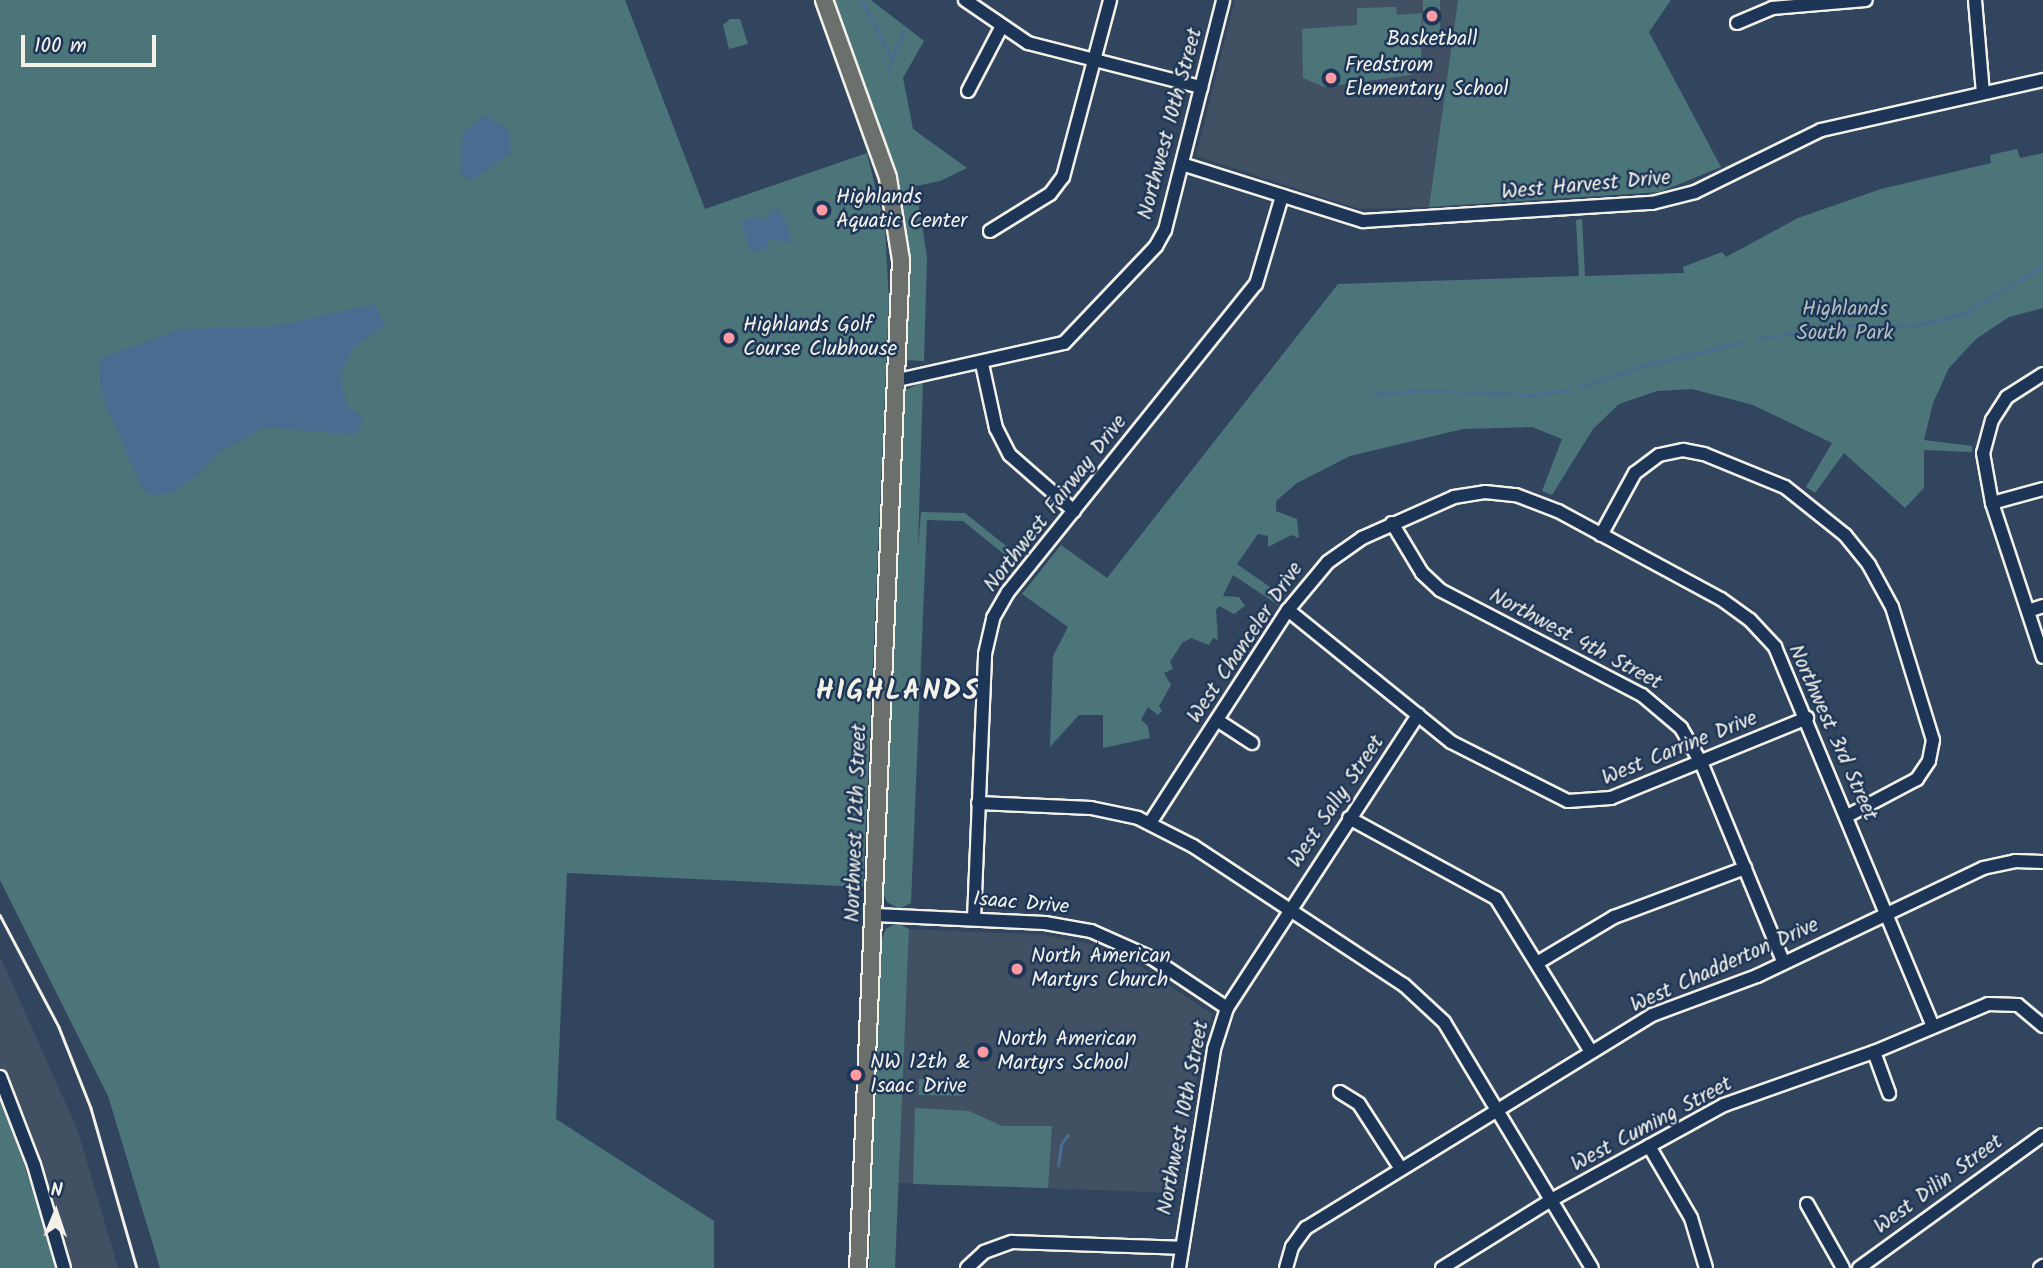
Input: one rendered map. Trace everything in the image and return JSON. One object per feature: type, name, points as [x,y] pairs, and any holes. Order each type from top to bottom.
[{"type":"main road","name":"Northwest 12th Street","points":[[824,0],[892,198],[901,260],[860,1268]]},
{"type":"street","points":[[965,0],[1001,28],[1028,43],[1201,87]]},
{"type":"street","points":[[990,231],[1050,194],[1063,177],[1110,0]]},
{"type":"street","name":"Northwest 10th Street","points":[[898,380],[1058,346],[1079,332],[1161,238],[1223,0]]},
{"type":"street","points":[[1737,23],[1772,8],[1866,0]]},
{"type":"street","points":[[1975,0],[1983,93],[2043,80]]},
{"type":"street","points":[[968,92],[1001,28]]},
{"type":"street","name":"West Harvest Drive","points":[[1182,164],[1349,219],[1376,221],[1664,202],[1695,192],[1821,130],[1983,93]]},
{"type":"street","name":"Northwest Fairway Drive","points":[[974,919],[988,632],[1008,592],[1256,284],[1282,197]]},
{"type":"street","points":[[982,364],[996,428],[1010,455],[1074,512]]},
{"type":"street","points":[[2043,373],[2015,390],[1992,421],[1983,453],[1992,503],[2043,657]]},
{"type":"street","points":[[1601,535],[1635,473],[1659,455],[1683,450],[1704,454],[1785,488],[1845,535],[1869,565],[1892,607],[1933,740],[1929,761],[1917,779],[1847,816]]},
{"type":"street","points":[[1992,503],[2043,489]]},
{"type":"street","name":"West Chanceler Drive","points":[[1150,823],[1288,610],[1328,562],[1392,523],[1454,497],[1501,493],[1538,502],[1601,535]]},
{"type":"street","name":"Northwest 4th Street","points":[[1392,523],[1432,583],[1649,700],[1681,728],[1701,762],[1784,963]]},
{"type":"street","name":"Northwest 3rd Street","points":[[1601,535],[1721,599],[1750,620],[1785,664],[1933,1026]]},
{"type":"street","points":[[2028,611],[2043,606]]},
{"type":"street","name":"West Carrine Drive","points":[[1288,610],[1462,748],[1568,800],[1611,798],[1807,718]]},
{"type":"street","name":"West Sally Street","points":[[1288,909],[1418,715]]},
{"type":"street","points":[[1217,720],[1252,743]]},
{"type":"street","points":[[978,803],[1106,809],[1150,823],[1288,909],[1431,1008],[1498,1110],[1592,1268]]},
{"type":"street","points":[[1349,818],[1488,891],[1537,963],[1591,1052]]},
{"type":"street","name":"West Chadderton Drive","points":[[1286,1268],[1297,1237],[1401,1169],[1661,1011],[1784,963],[1983,867],[2015,861],[2043,862]]},
{"type":"street","points":[[1537,963],[1614,917],[1745,868]]},
{"type":"street","name":"Northwest 10th Street","points":[[1179,1268],[1180,1248],[1214,1049],[1227,1008],[1288,909]]},
{"type":"street","name":"Isaac Drive","points":[[874,915],[1057,924],[1112,939],[1152,958],[1227,1008]]},
{"type":"street","name":"West Cuming Street","points":[[1442,1268],[1553,1199],[1724,1105],[1874,1052],[1980,1006],[2011,1003],[2035,1015],[2043,1026]]},
{"type":"street","points":[[1874,1052],[1889,1093]]},
{"type":"street","points":[[0,1077],[34,1165],[64,1268]]},
{"type":"street","points":[[1340,1092],[1365,1113],[1401,1169]]},
{"type":"street","name":"West Dilin Street","points":[[1859,1268],[2043,1135]]},
{"type":"street","points":[[1649,1146],[1691,1218],[1706,1268]]},
{"type":"street","points":[[1807,1203],[1843,1268]]},
{"type":"street","points":[[970,1264],[997,1246],[1022,1242],[1180,1248]]},
{"type":"shaded area","name":"Fredstrom Elementary School","points":[[1235,0],[1458,0],[1429,207],[1360,209],[1196,156]]},
{"type":"shaded area","points":[[909,929],[1044,935],[1095,945],[1143,968],[1212,1014],[1200,1059],[1177,1193],[898,1183]]},
{"type":"shaded area","points":[[0,956],[78,1131],[118,1268],[0,1268]]},
{"type":"green space","points":[[0,0],[625,0],[705,209],[867,153],[885,227],[889,302],[863,887],[567,873],[556,1119],[714,1221],[714,1268],[160,1268],[108,1096],[0,880]]},
{"type":"green space","points":[[829,0],[871,0],[924,41],[903,78],[913,129],[967,168],[940,181],[916,186],[927,257],[924,361],[904,360],[906,268]]},
{"type":"green space","name":"Basketball","points":[[1423,0],[1440,0],[1440,33],[1423,33]]},
{"type":"green space","points":[[1458,0],[1671,0],[1649,32],[1721,167],[1660,192],[1429,207]]},
{"type":"green space","points":[[1396,7],[1397,15],[1422,13],[1421,61],[1411,75],[1324,87],[1303,78],[1302,29],[1357,25],[1357,8]]},
{"type":"green space","points":[[730,19],[740,19],[748,44],[729,49],[723,25]]},
{"type":"green space","name":"Highlands South Park","points":[[2017,149],[2020,158],[2043,153],[2043,308],[2009,317],[1976,339],[1949,368],[1933,403],[1924,440],[1972,446],[1972,452],[1924,450],[1924,488],[1905,508],[1844,453],[1815,493],[1806,487],[1832,443],[1753,405],[1692,389],[1657,391],[1619,404],[1593,429],[1552,495],[1542,491],[1562,439],[1532,427],[1463,429],[1350,456],[1297,483],[1276,501],[1276,511],[1297,519],[1299,538],[1291,535],[1268,547],[1268,536],[1258,534],[1237,564],[1284,597],[1278,605],[1233,575],[1223,596],[1239,597],[1245,606],[1234,614],[1219,606],[1216,610],[1218,640],[1213,638],[1209,645],[1191,638],[1182,643],[1170,662],[1173,669],[1164,673],[1171,685],[1159,706],[1162,711],[1158,715],[1148,707],[1141,720],[1148,726],[1150,738],[1103,748],[1103,715],[1079,715],[1050,747],[1053,656],[1068,627],[1022,594],[1061,545],[1107,578],[1338,284],[1579,276],[1576,220],[1582,219],[1585,276],[1684,273],[1683,267],[1722,252],[1726,257],[1798,218],[1881,189],[1991,163],[1990,155]]},
{"type":"green space","points":[[923,382],[918,547],[921,512],[965,513],[1020,557],[1015,563],[963,521],[927,520],[911,903],[899,909],[887,902],[881,888],[903,391]]},
{"type":"green space","points":[[896,923],[909,929],[895,1268],[869,1268],[879,946],[886,929]]},
{"type":"green space","points":[[919,1079],[963,1080],[963,1096],[919,1095]]},
{"type":"green space","points":[[0,1098],[38,1204],[56,1268],[0,1268]]},
{"type":"green space","points":[[915,1108],[969,1111],[1002,1126],[1052,1126],[1048,1188],[913,1184]]},
{"type":"water","points":[[484,115],[508,129],[512,153],[471,181],[460,173],[463,133]]},
{"type":"water","points":[[776,208],[788,225],[792,243],[767,239],[769,247],[751,253],[741,222],[758,216],[761,222]]},
{"type":"water","points":[[375,304],[385,325],[353,348],[341,374],[346,405],[363,418],[356,435],[265,427],[221,451],[198,475],[171,493],[151,495],[142,488],[101,393],[99,365],[103,357],[182,329],[276,326]]},
{"type":"waterway","points":[[862,0],[893,61]]},
{"type":"waterway","points":[[888,69],[904,30]]},
{"type":"waterway","points":[[1757,339],[1841,325],[1913,326],[1963,314],[2043,266]]},
{"type":"waterway","points":[[1581,387],[1639,367],[1743,342]]},
{"type":"waterway","points":[[1373,394],[1421,390],[1533,395],[1570,390]]},
{"type":"waterway","points":[[1058,1166],[1061,1144],[1068,1135]]},
{"type":"railway","points":[[0,915],[59,1027],[91,1108],[137,1268]]},
{"type":"place","name":"Basketball","points":[[1432,16]]},
{"type":"place","name":"Fredstrom Elementary School","points":[[1331,78]]},
{"type":"place","name":"Highlands Aquatic Center","points":[[822,210]]},
{"type":"place","name":"Highlands Golf Course Clubhouse","points":[[729,338]]},
{"type":"place","name":"North American Martyrs Church","points":[[1017,969]]},
{"type":"place","name":"North American Martyrs School","points":[[983,1052]]},
{"type":"place","name":"NW 12th & Isaac Drive","points":[[856,1075]]},
{"type":"district","name":"HIGHLANDS","points":[[898,692]]}]
